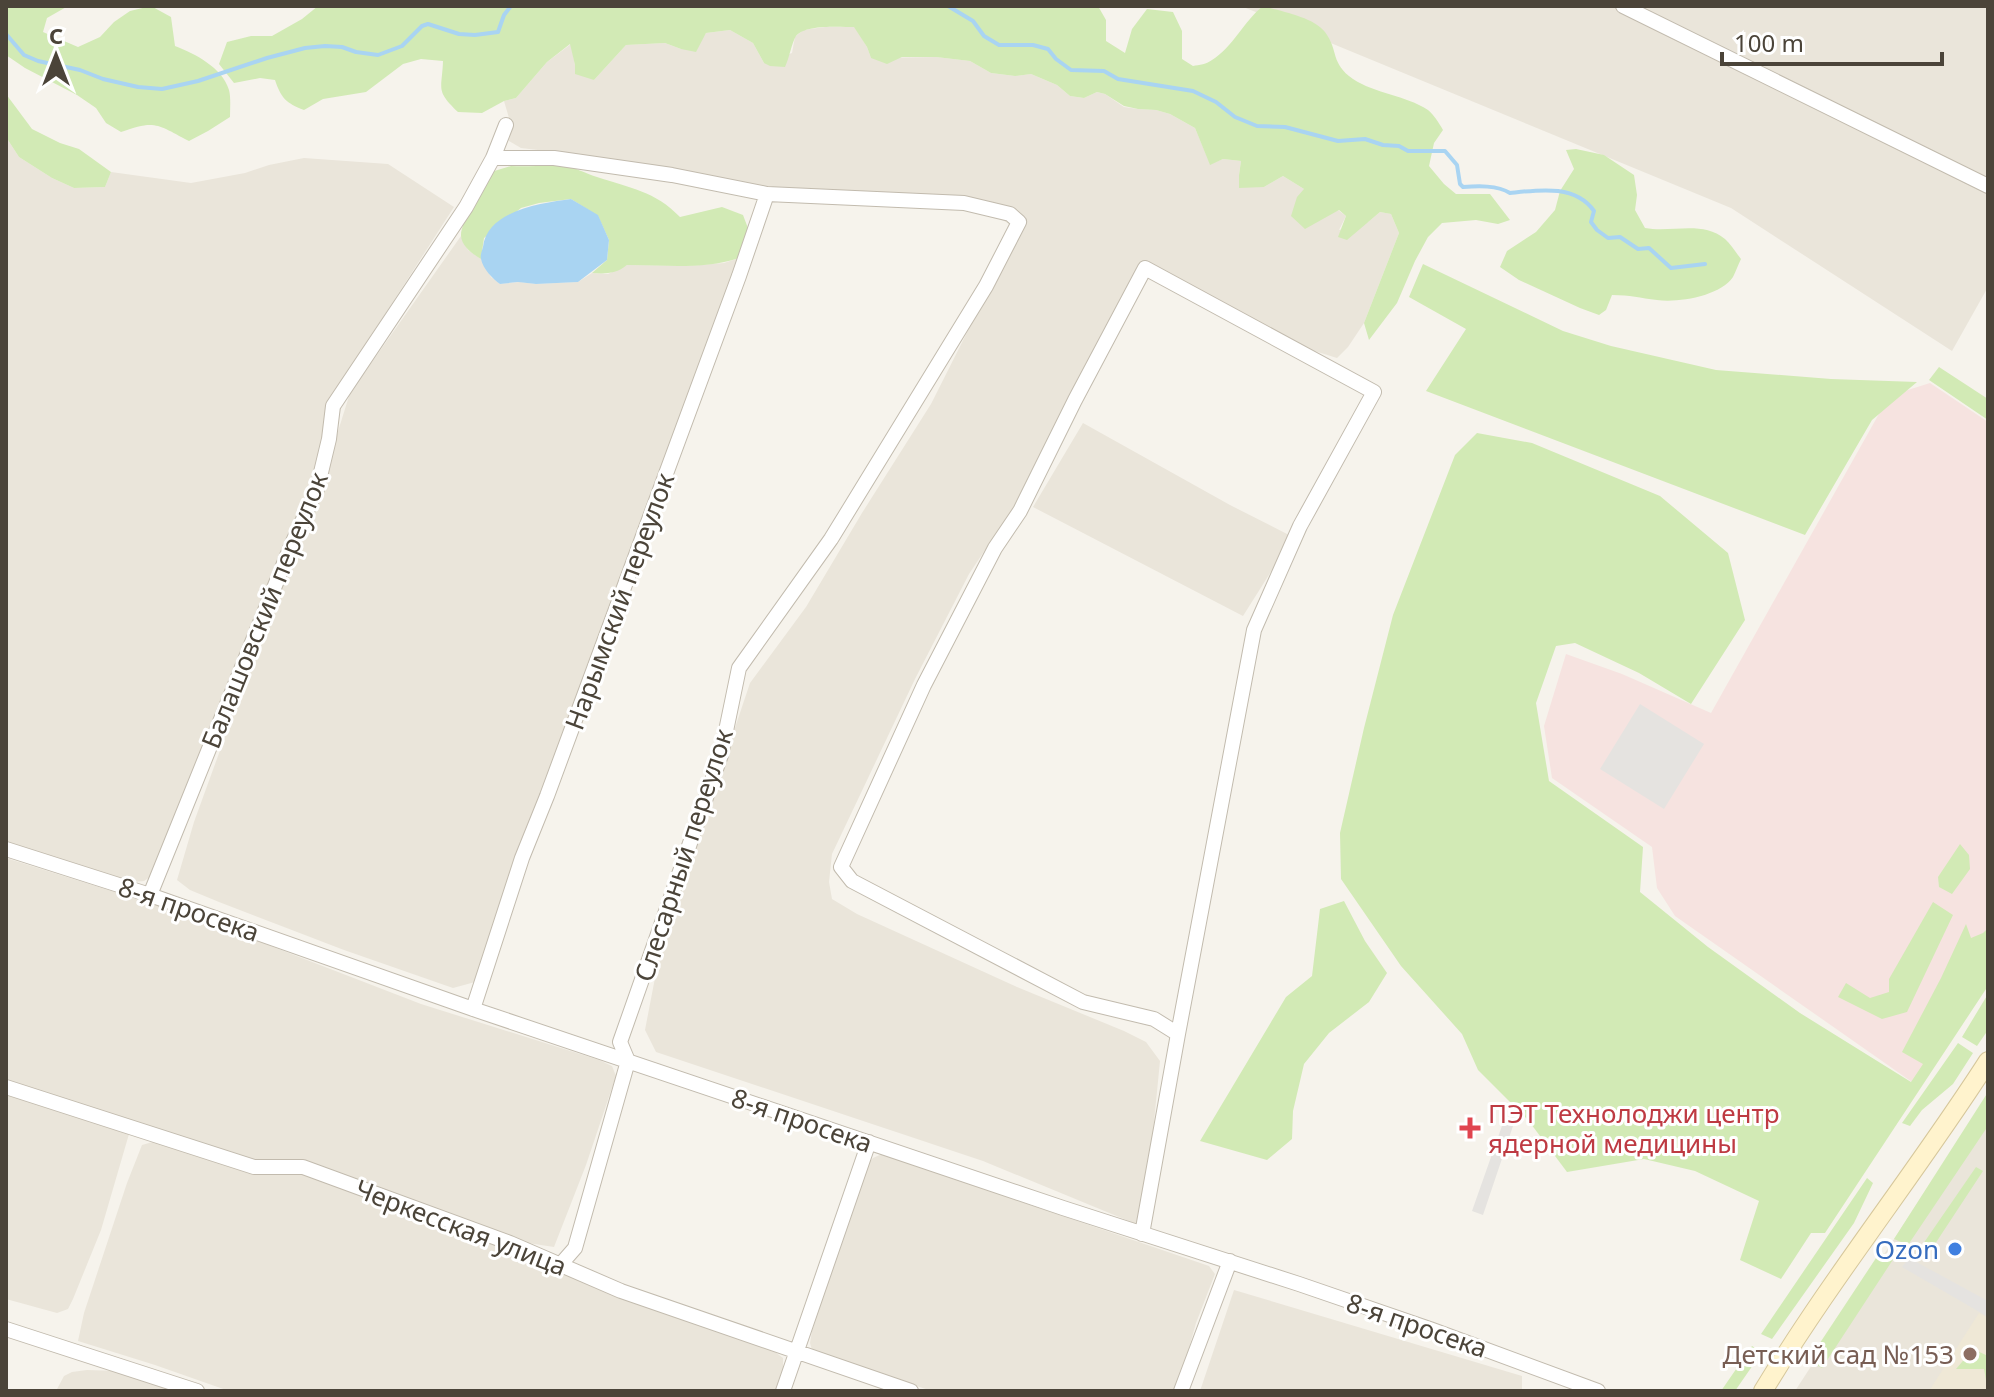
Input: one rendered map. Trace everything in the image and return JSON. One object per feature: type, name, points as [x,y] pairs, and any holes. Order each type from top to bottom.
[{"type":"main road","points":[[1763,1391],[1788,1350],[1947,1125],[1988,1061]]},
{"type":"street","points":[[1623,6],[1988,186]]},
{"type":"street","name":"Балашовский переулок","points":[[150,895],[317,489],[333,406],[466,207],[493,158],[506,125]]},
{"type":"street","points":[[493,158],[554,158],[672,175],[767,194]]},
{"type":"street","name":"Слесарный переулок","points":[[561,1264],[575,1248],[628,1061],[620,1042],[721,755],[739,668],[831,539],[986,286],[1019,222],[1010,214],[964,203],[767,194]]},
{"type":"street","name":"Нарымский переулок","points":[[473,1009],[522,858],[767,194]]},
{"type":"street","points":[[1142,1234],[1254,630],[1300,526],[1374,392],[1145,268],[1020,511],[995,548],[924,685],[841,867],[852,881],[1083,1002],[1154,1019],[1178,1034]]},
{"type":"street","name":"8-я просека","points":[[6,849],[150,895],[473,1009],[1430,1329],[1598,1391]]},
{"type":"street","name":"Черкесская улица","points":[[6,1087],[254,1167],[303,1167],[510,1243],[621,1291],[911,1391]]},
{"type":"street","points":[[783,1391],[869,1142]]},
{"type":"street","points":[[1181,1391],[1230,1261]]},
{"type":"street","points":[[6,1329],[197,1391]]},
{"type":"shaded area","points":[[1241,6],[1988,6],[1988,287],[1952,351],[1731,208]]},
{"type":"shaded area","points":[[855,27],[871,58],[936,57],[970,61],[991,73],[1031,74],[1057,85],[1070,96],[1084,98],[1097,92],[1124,107],[1170,114],[1195,128],[1210,164],[1223,159],[1241,161],[1239,175],[1264,187],[1283,176],[1304,189],[1325,216],[1338,210],[1346,216],[1339,230],[1368,222],[1380,212],[1391,214],[1399,233],[1364,323],[1337,358],[1305,348],[1140,263],[1115,323],[1014,515],[991,541],[969,574],[832,854],[829,882],[832,899],[857,914],[1146,1042],[1160,1061],[1152,1142],[1136,1224],[983,1161],[656,1052],[645,1030],[660,952],[750,683],[806,607],[931,404],[1021,231],[999,218],[970,210],[818,198],[596,157],[521,148],[509,141],[509,118],[504,101],[516,98],[547,62],[571,44],[575,65],[594,80],[626,45],[665,43],[681,49],[699,43],[706,33],[730,30],[753,43],[764,63],[792,53],[795,37],[803,30]]},
{"type":"shaded area","points":[[6,137],[19,157],[74,188],[105,187],[111,172],[191,183],[304,158],[388,164],[454,207],[337,389],[327,413],[319,455],[297,519],[157,858],[153,875],[144,881],[133,882],[6,842]]},
{"type":"shaded area","points":[[461,236],[468,250],[481,259],[491,277],[500,284],[578,282],[592,273],[608,274],[627,265],[687,266],[724,263],[739,258],[475,982],[453,988],[219,902],[190,890],[177,880],[194,822],[294,547],[318,495],[350,393]]},
{"type":"shaded area","points":[[1930,383],[1988,422],[1988,966],[1912,1082],[1675,916],[1657,888],[1652,847],[1552,778],[1544,726],[1566,654],[1622,674],[1711,713],[1889,396]]},
{"type":"shaded area","points":[[1083,423],[1289,535],[1289,543],[1243,616],[1033,507]]},
{"type":"shaded area","points":[[1640,704],[1704,744],[1664,809],[1600,769]]},
{"type":"shaded area","points":[[6,858],[201,919],[421,1004],[612,1066],[616,1076],[554,1247],[528,1243],[305,1163],[255,1163],[6,1083]]},
{"type":"shaded area","points":[[6,1088],[129,1134],[101,1230],[68,1309],[57,1313],[6,1299]]},
{"type":"shaded area","points":[[1988,1095],[1988,1391],[1795,1391],[1894,1239]]},
{"type":"shaded area","points":[[1503,1123],[1513,1126],[1483,1215],[1472,1211]]},
{"type":"shaded area","points":[[163,1139],[293,1170],[766,1345],[783,1358],[783,1371],[776,1391],[229,1391],[78,1341],[84,1313],[142,1145]]},
{"type":"shaded area","points":[[882,1154],[1209,1266],[1215,1274],[1196,1323],[1177,1391],[932,1391],[812,1350],[812,1331],[866,1166]]},
{"type":"shaded area","points":[[1909,1258],[1988,1301],[1988,1317],[1902,1267]]},
{"type":"shaded area","points":[[1234,1290],[1522,1376],[1522,1391],[1200,1391]]},
{"type":"shaded area","name":"Детский сад №153","points":[[1979,1313],[1988,1318],[1988,1391],[1929,1391]]},
{"type":"shaded area","points":[[87,1370],[117,1371],[171,1391],[56,1391],[64,1376]]},
{"type":"green space","points":[[6,6],[68,6],[47,18],[43,32],[78,47],[100,37],[130,11],[151,6],[171,17],[175,46],[199,57],[214,68],[225,82],[229,90],[230,117],[189,141],[150,125],[121,132],[106,123],[96,108],[77,95],[6,55]]},
{"type":"green space","points":[[318,6],[1098,6],[1106,20],[1106,41],[1125,53],[1132,29],[1147,9],[1173,12],[1182,31],[1182,59],[1193,66],[1219,55],[1263,6],[1296,15],[1320,27],[1329,39],[1341,68],[1353,79],[1428,110],[1443,130],[1434,143],[1429,166],[1456,194],[1490,194],[1510,220],[1498,224],[1476,220],[1442,223],[1428,237],[1397,303],[1369,340],[1364,323],[1399,233],[1391,214],[1380,212],[1347,240],[1338,237],[1346,216],[1339,210],[1305,229],[1291,216],[1297,197],[1304,189],[1283,176],[1264,187],[1239,188],[1241,161],[1223,159],[1210,165],[1195,128],[1170,114],[1124,106],[1097,92],[1084,98],[1070,96],[1057,85],[1031,74],[991,73],[970,61],[902,57],[887,64],[871,58],[854,27],[824,27],[801,32],[796,36],[785,67],[764,63],[753,43],[730,30],[706,33],[696,52],[665,43],[626,45],[594,80],[575,74],[570,44],[547,62],[516,98],[482,113],[458,112],[446,99],[442,89],[443,61],[421,59],[403,64],[366,92],[323,99],[304,110],[285,99],[275,80],[260,78],[234,83],[219,64],[227,42],[251,36],[272,36]]},
{"type":"green space","points":[[6,94],[32,129],[79,149],[111,172],[105,187],[74,188],[19,157],[6,137]]},
{"type":"green space","points":[[1566,150],[1604,155],[1634,175],[1637,195],[1635,210],[1645,228],[1697,228],[1725,239],[1741,259],[1733,277],[1719,289],[1687,299],[1666,301],[1612,295],[1606,310],[1599,315],[1519,280],[1500,267],[1507,251],[1536,232],[1555,210],[1560,191],[1574,169]]},
{"type":"green space","points":[[511,166],[576,169],[651,196],[680,217],[722,207],[743,215],[751,236],[739,258],[725,262],[683,266],[627,265],[610,273],[592,273],[607,260],[609,240],[598,216],[571,199],[521,208],[484,238],[481,259],[463,244],[462,230],[491,172]]},
{"type":"green space","points":[[1423,264],[1563,331],[1611,346],[1716,370],[1917,382],[1872,420],[1805,535],[1426,391],[1466,329],[1409,297]]},
{"type":"green space","points":[[1939,367],[1988,399],[1988,420],[1929,380]]},
{"type":"green space","points":[[1477,433],[1532,443],[1660,496],[1728,553],[1745,620],[1691,704],[1639,673],[1575,643],[1556,646],[1536,703],[1549,781],[1643,847],[1640,892],[1708,947],[1800,1013],[1911,1082],[1923,1064],[1902,1052],[1966,924],[1971,938],[1988,928],[1988,986],[1825,1233],[1811,1233],[1781,1279],[1740,1260],[1759,1201],[1695,1171],[1644,1159],[1567,1172],[1528,1120],[1478,1070],[1462,1034],[1401,966],[1341,879],[1340,833],[1393,615],[1455,455]]},
{"type":"green space","points":[[1960,844],[1969,855],[1970,869],[1952,894],[1939,887],[1938,877]]},
{"type":"green space","points":[[1344,901],[1365,941],[1387,973],[1369,1002],[1329,1033],[1304,1064],[1293,1111],[1292,1139],[1267,1160],[1200,1141],[1286,997],[1312,976],[1320,909]]},
{"type":"green space","points":[[1933,902],[1953,915],[1907,1012],[1882,1019],[1838,997],[1846,983],[1870,998],[1889,992],[1889,979]]},
{"type":"green space","points":[[1988,994],[1988,1030],[1977,1046],[1962,1037]]},
{"type":"green space","points":[[1958,1043],[1973,1053],[1953,1084],[1922,1110],[1910,1126],[1902,1123]]},
{"type":"green space","points":[[1988,1092],[1988,1126],[1908,1245],[1894,1239]]},
{"type":"green space","points":[[1976,1167],[1983,1171],[1933,1247],[1923,1244]]},
{"type":"green space","points":[[1867,1178],[1873,1183],[1854,1223],[1772,1339],[1761,1334]]},
{"type":"green space","points":[[1880,1252],[1894,1258],[1822,1368],[1808,1361]]},
{"type":"green space","points":[[1752,1346],[1762,1352],[1735,1391],[1721,1391]]},
{"type":"green space","points":[[1973,1349],[1988,1356],[1988,1391],[1984,1369],[1956,1369]]},
{"type":"water","points":[[571,199],[598,215],[609,240],[607,260],[578,282],[500,284],[491,277],[481,256],[487,234],[494,224],[531,206]]},
{"type":"waterway","points":[[6,34],[24,55],[38,61],[138,87],[162,89],[305,48],[342,47],[378,55],[402,46],[428,24],[459,34],[498,32],[511,6]]},
{"type":"waterway","points":[[948,6],[973,21],[984,36],[999,45],[1033,45],[1048,49],[1071,70],[1104,71],[1118,79],[1193,91],[1216,102],[1235,117],[1257,126],[1285,127],[1338,141],[1365,139],[1408,151],[1445,151],[1457,165],[1463,187],[1493,187],[1510,193],[1544,190],[1577,196],[1594,211],[1591,222],[1608,238],[1620,237],[1638,249],[1649,248],[1671,268],[1705,264]]},
{"type":"place","name":"ПЭТ Технолоджи центр ядерной медицины","points":[[1470,1128]]},
{"type":"place","name":"Ozon","points":[[1955,1249]]},
{"type":"place","name":"Детский сад №153","points":[[1970,1354]]}]
